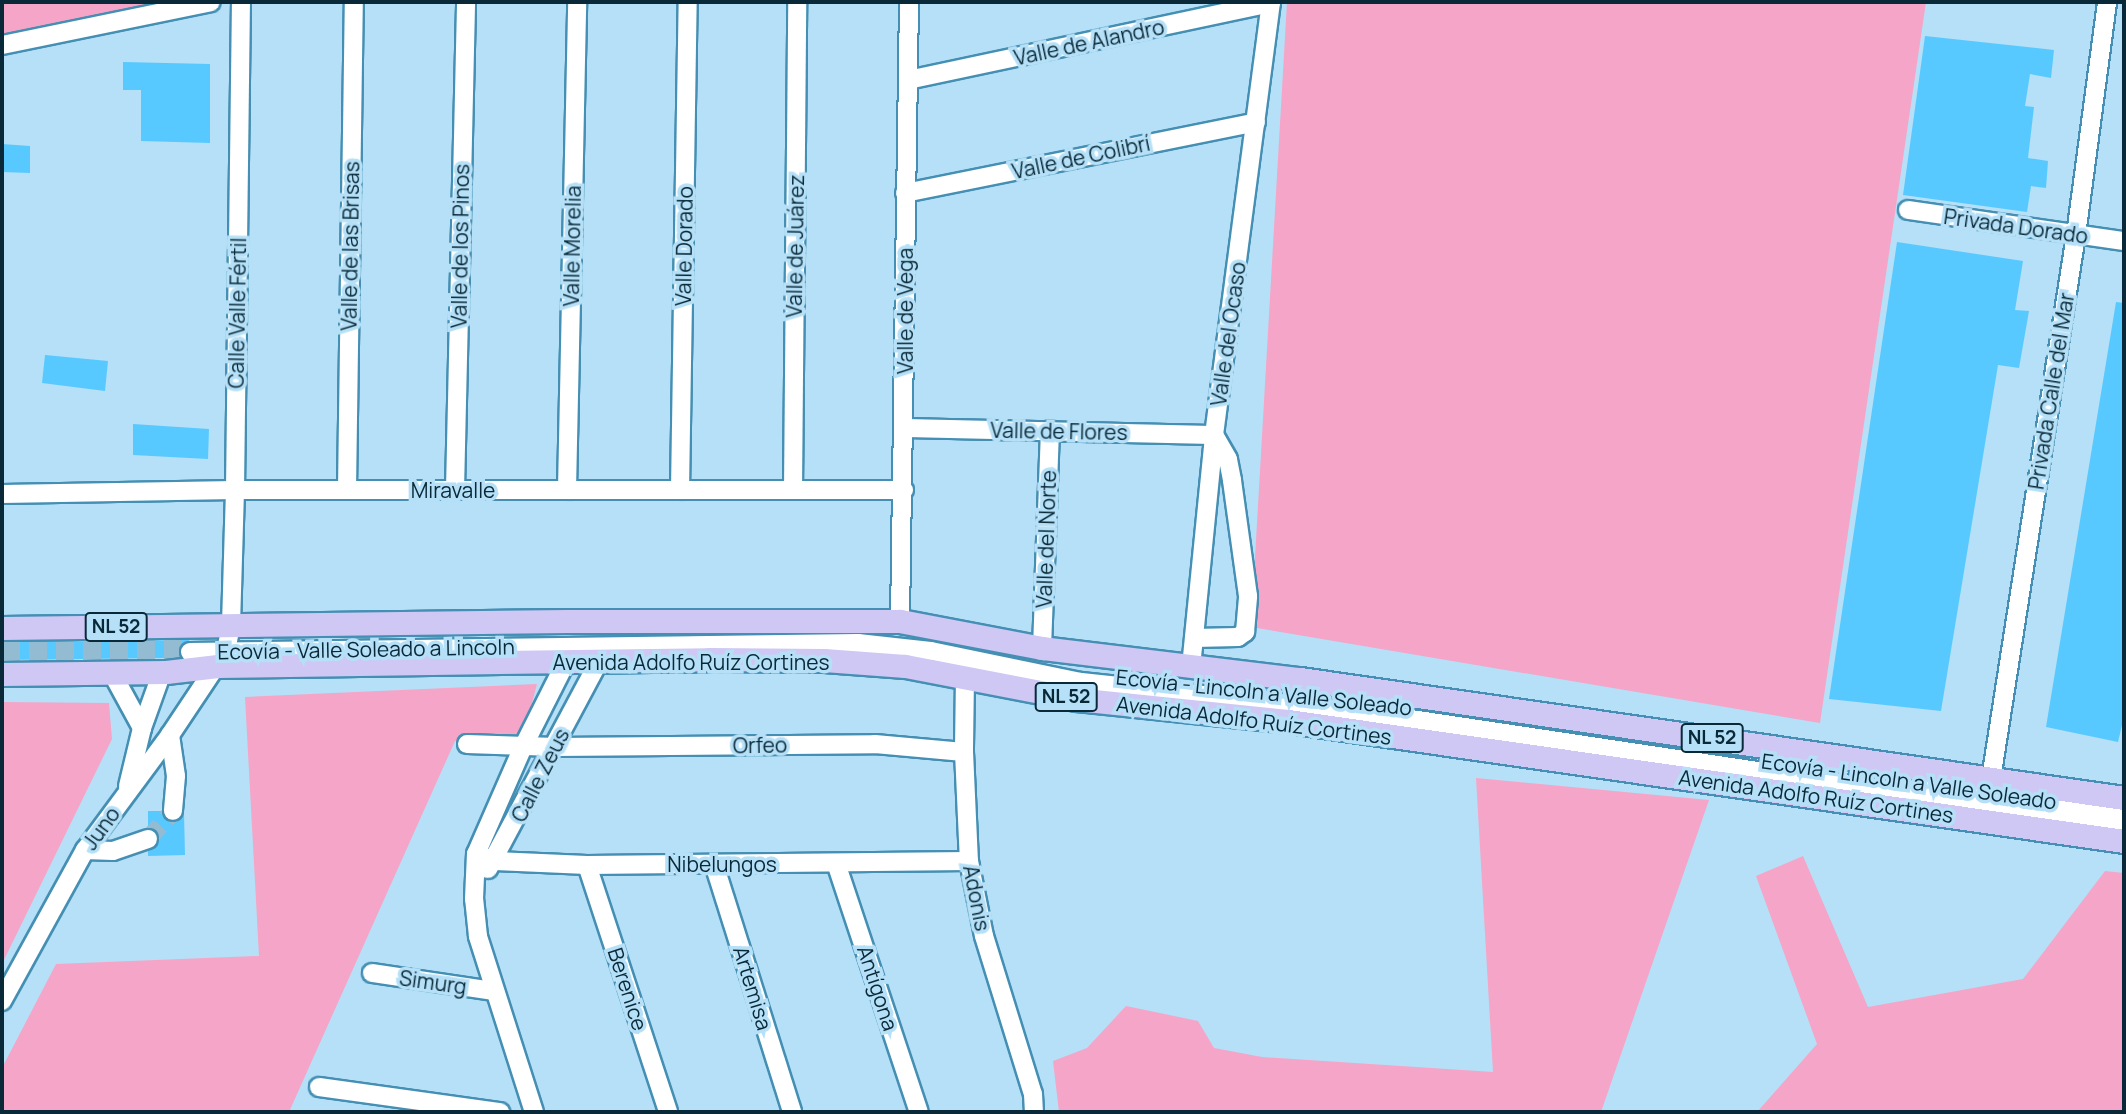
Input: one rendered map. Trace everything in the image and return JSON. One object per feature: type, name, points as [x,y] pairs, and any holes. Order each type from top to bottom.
[{"type":"main road","name":"Avenida Adolfo Ruíz Cortines","points":[[2,674],[162,672],[226,646],[900,621],[1042,648],[1300,679],[2124,798]]},
{"type":"main road","name":"Avenida Adolfo Ruíz Cortines","points":[[2,628],[226,646],[566,662],[824,660],[905,666],[1076,699],[1288,721],[2124,841]]},
{"type":"street","points":[[2,45],[211,2]]},
{"type":"street","name":"Calle Valle Fértil","points":[[226,646],[235,490],[241,2]]},
{"type":"street","name":"Valle de las Brisas","points":[[347,490],[354,2]]},
{"type":"street","name":"Valle de los Pinos","points":[[455,490],[466,2]]},
{"type":"street","name":"Valle Morelia","points":[[568,490],[577,2]]},
{"type":"street","name":"Valle Dorado","points":[[680,490],[688,2]]},
{"type":"street","name":"Valle de Juárez","points":[[793,490],[797,2]]},
{"type":"street","name":"Valle de Vega","points":[[900,621],[909,2]]},
{"type":"street","name":"Privada Calle del Mar","points":[[1991,779],[2076,235],[2107,2]]},
{"type":"street","name":"Valle de Alandro","points":[[908,80],[1271,3]]},
{"type":"street","name":"Valle del Ocaso","points":[[1191,667],[1214,435],[1271,3]]},
{"type":"street","name":"Valle de Colibrí","points":[[905,193],[1256,121]]},
{"type":"street","name":"Privada Dorado","points":[[1908,210],[2124,241]]},
{"type":"street","name":"Valle de Flores","points":[[904,428],[1214,435]]},
{"type":"street","name":"Valle del Norte","points":[[1042,648],[1050,430]]},
{"type":"street","points":[[1194,638],[1238,638],[1245,632],[1248,596],[1232,480],[1228,459],[1214,435]]},
{"type":"street","name":"Miravalle","points":[[2,494],[235,490],[904,490]]},
{"type":"street","name":"Ecovía - Lincoln a Valle Soleado","points":[[226,646],[866,634],[938,642],[1080,672],[1203,681],[1392,705],[2124,813]]},
{"type":"street","name":"Ecovía - Valle Soleado a Lincoln","points":[[190,646],[858,643],[931,651],[1081,682],[1378,714],[2124,826]]},
{"type":"street","name":"Juno","points":[[2,1001],[85,850],[170,734],[226,646]]},
{"type":"street","name":"Calle Zeus","points":[[475,885],[495,861],[599,661]]},
{"type":"street","name":"Calle Zeus","points":[[534,1112],[478,936],[476,854],[523,747],[566,662]]},
{"type":"street","points":[[127,793],[142,728],[162,672]]},
{"type":"street","points":[[112,673],[142,728]]},
{"type":"street","name":"Adonis","points":[[965,676],[964,752],[969,861],[984,936],[1033,1094],[1034,1112]]},
{"type":"street","points":[[170,734],[176,776],[173,811]]},
{"type":"street","name":"Orfeo","points":[[467,744],[555,747],[875,744],[964,752]]},
{"type":"street","points":[[85,850],[113,851],[148,839]]},
{"type":"street","name":"Nibelungos","points":[[476,854],[495,861],[587,865],[969,861]]},
{"type":"street","name":"Antígona","points":[[836,863],[919,1112]]},
{"type":"street","name":"Artemisa","points":[[714,864],[792,1112]]},
{"type":"street","name":"Berenice","points":[[587,865],[668,1112]]},
{"type":"street","name":"Simurg","points":[[372,973],[494,991]]},
{"type":"street","points":[[319,1087],[500,1112]]},
{"type":"shaded area","points":[[2,2],[167,2],[2,38]]},
{"type":"shaded area","points":[[1287,2],[1926,2],[1820,723],[1251,627]]},
{"type":"shaded area","points":[[537,684],[524,733],[455,741],[289,1112],[2,1112],[2,1068],[56,964],[259,956],[245,697]]},
{"type":"shaded area","points":[[2,702],[109,703],[112,739],[2,964]]},
{"type":"shaded area","points":[[1476,778],[1709,800],[1601,1112],[1059,1112],[1053,1061],[1087,1048],[1126,1006],[1198,1021],[1214,1048],[1262,1057],[1493,1072]]},
{"type":"shaded area","points":[[1803,856],[1868,1007],[2023,979],[2105,871],[2124,873],[2124,1112],[1757,1112],[1817,1044],[1756,876]]},
{"type":"building","points":[[1925,36],[2054,50],[2051,78],[2030,74],[2025,106],[2034,107],[2028,158],[2048,161],[2046,188],[2031,186],[2027,212],[1903,195]]},
{"type":"building","points":[[123,62],[210,64],[210,143],[141,141],[141,90],[123,90]]},
{"type":"building","points":[[2,144],[30,146],[30,173],[2,172]]},
{"type":"building","points":[[1897,242],[2023,261],[2015,310],[2029,311],[2019,368],[1998,365],[1941,711],[1829,699]]},
{"type":"building","points":[[2116,302],[2124,303],[2124,717],[2118,742],[2046,727]]},
{"type":"building","points":[[45,355],[108,361],[105,391],[42,383]]},
{"type":"building","points":[[133,424],[209,429],[208,459],[133,455]]},
{"type":"building","points":[[190,640],[180,646],[180,656],[165,658],[2,660],[2,642]]},
{"type":"building","points":[[148,811],[162,811],[166,820],[173,822],[178,821],[184,813],[185,855],[148,856],[148,851],[156,847],[159,841],[156,831],[148,828]]},
{"type":"tunnel","points":[[2,643],[190,640]]},
{"type":"tunnel","points":[[2,655],[190,652]]},
{"type":"tunnel","points":[[148,839],[173,811]]}]
